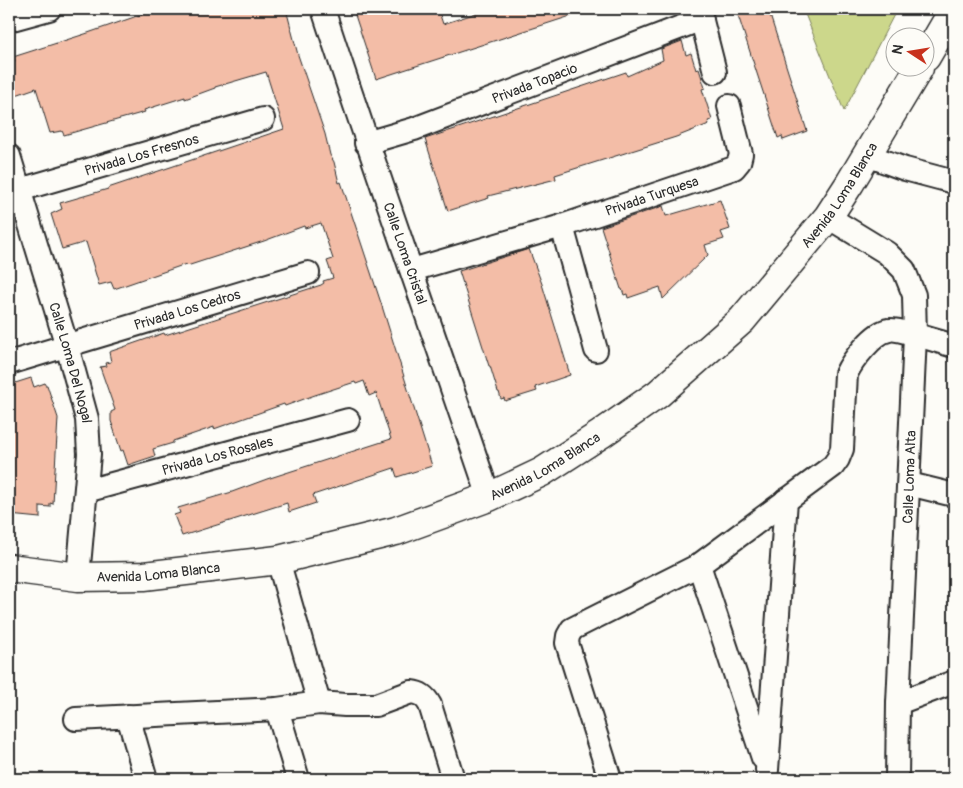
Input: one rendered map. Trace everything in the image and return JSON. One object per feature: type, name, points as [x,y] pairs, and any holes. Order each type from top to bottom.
[{"type":"street","points":[[9,20],[49,9]]},
{"type":"street","name":"Calle Loma Cristal","points":[[323,9],[366,143],[412,270],[489,497]]},
{"type":"street","points":[[936,40],[954,9]]},
{"type":"street","points":[[700,14],[715,72]]},
{"type":"street","name":"Privada Topacio","points":[[366,143],[414,129],[700,14]]},
{"type":"street","name":"Avenida Loma Blanca","points":[[9,568],[78,577],[144,576],[278,560],[396,531],[489,497],[542,472],[658,394],[742,320],[828,217],[913,78]]},
{"type":"street","name":"Privada Turquesa","points":[[412,270],[562,226],[734,168],[739,162],[741,154],[729,106]]},
{"type":"street","name":"Privada Los Fresnos","points":[[14,191],[263,119]]},
{"type":"street","points":[[867,155],[905,169],[954,182]]},
{"type":"street","name":"Calle Loma Del Nogal","points":[[9,156],[14,191],[67,346],[87,420],[89,454],[78,577]]},
{"type":"street","name":"Calle Loma Alta","points":[[828,217],[886,253],[904,270],[914,295],[915,336],[898,703],[897,779]]},
{"type":"street","points":[[562,226],[596,350]]},
{"type":"street","name":"Privada Los Cedros","points":[[9,363],[308,273]]},
{"type":"street","points":[[610,779],[568,643],[568,636],[572,629],[699,565],[833,466],[842,449],[846,374],[851,364],[880,332],[891,329],[954,346]]},
{"type":"street","name":"Privada Los Rosales","points":[[86,491],[348,420]]},
{"type":"street","points":[[909,484],[954,495]]},
{"type":"street","points":[[768,775],[786,500]]},
{"type":"street","points":[[278,560],[319,704]]},
{"type":"street","points":[[699,565],[768,775]]},
{"type":"street","points":[[898,703],[954,682]]},
{"type":"street","points":[[76,719],[319,704],[376,705],[411,692],[422,695],[430,705],[453,779]]},
{"type":"street","points":[[277,708],[298,779]]},
{"type":"street","points":[[128,716],[146,779]]},
{"type":"green space","points":[[803,9],[897,9],[886,28],[844,111]]},
{"type":"building","points":[[153,9],[286,9],[298,55],[325,134],[330,155],[334,162],[339,183],[341,182],[381,303],[432,466],[397,477],[394,468],[313,495],[316,503],[289,512],[287,503],[182,536],[174,515],[180,513],[178,508],[391,439],[376,393],[369,396],[364,381],[356,384],[355,382],[285,406],[284,404],[214,429],[214,427],[173,441],[173,443],[153,449],[155,456],[128,465],[111,421],[111,412],[115,410],[100,367],[107,366],[106,363],[111,362],[109,352],[164,333],[165,335],[321,285],[324,283],[323,281],[333,278],[327,261],[333,259],[321,223],[305,228],[304,226],[264,241],[187,266],[186,264],[114,289],[111,282],[99,285],[86,242],[62,249],[51,214],[62,209],[60,203],[108,189],[284,129],[266,72],[215,87],[185,99],[185,97],[144,110],[145,112],[64,135],[62,131],[50,133],[36,88],[13,96],[9,82],[9,64],[15,61],[13,57],[85,34]]},
{"type":"building","points":[[353,9],[438,9],[443,24],[489,9],[579,9],[580,13],[376,79]]},
{"type":"building","points":[[736,9],[768,9],[807,131],[783,140],[782,136],[778,138]]},
{"type":"building","points":[[682,41],[686,55],[691,53],[696,70],[699,69],[705,88],[702,89],[712,120],[708,121],[709,124],[676,137],[555,175],[556,179],[488,196],[489,198],[448,211],[425,139],[626,72],[627,76],[663,60],[661,49]]},
{"type":"building","points":[[720,200],[730,229],[721,232],[724,239],[705,245],[708,255],[663,299],[660,287],[628,298],[627,294],[624,295],[601,227],[663,206],[666,216]]},
{"type":"building","points":[[529,249],[542,284],[570,375],[535,387],[537,391],[505,401],[504,398],[501,399],[498,392],[459,271]]},
{"type":"building","points":[[31,378],[34,387],[45,383],[47,385],[58,418],[53,504],[50,503],[50,507],[40,506],[40,518],[9,515],[9,385]]}]
